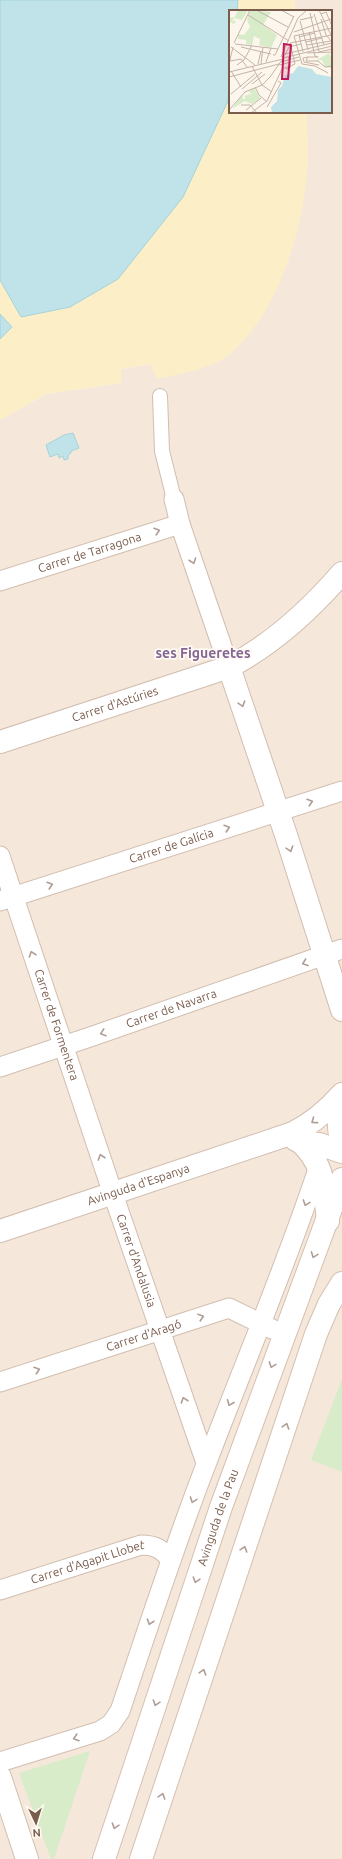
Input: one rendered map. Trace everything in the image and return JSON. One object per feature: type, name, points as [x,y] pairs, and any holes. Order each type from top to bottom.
[{"type":"main road","name":"Carrer d'Astúries","points":[[0,742],[229,667],[253,655],[277,637],[342,573]]},
{"type":"main road","points":[[229,667],[278,812],[333,952],[342,1010]]},
{"type":"main road","points":[[342,1095],[338,1114],[339,1134],[342,1144]]},
{"type":"main road","name":"Avinguda d'Espanya","points":[[0,1232],[113,1194],[287,1140],[327,1111],[342,1095]]},
{"type":"main road","points":[[287,1140],[313,1155],[319,1166],[325,1193],[328,1221]]},
{"type":"main road","name":"Avinguda d'Espanya","points":[[287,1140],[319,1144],[342,1152]]},
{"type":"main road","name":"Avinguda de la Pau","points":[[104,1859],[221,1507],[284,1334],[328,1221],[342,1179]]},
{"type":"main road","points":[[141,1859],[316,1334],[329,1304],[342,1283]]},
{"type":"main road","points":[[0,1777],[27,1859]]},
{"type":"street","points":[[160,396],[162,451],[180,524],[229,667]]},
{"type":"street","name":"Carrer de Tarragona","points":[[0,581],[180,524]]},
{"type":"street","name":"Carrer de Galícia","points":[[7,899],[342,791]]},
{"type":"street","name":"Carrer de Formentera","points":[[0,856],[7,899],[63,1046],[113,1194]]},
{"type":"street","name":"Carrer de Navarra","points":[[0,1067],[333,952]]},
{"type":"street","points":[[0,1762],[100,1731],[112,1724],[120,1711],[171,1560],[206,1463],[261,1324],[319,1166]]},
{"type":"street","name":"Carrer d'Andalusia","points":[[113,1194],[206,1463]]},
{"type":"street","name":"Carrer d'Aragó","points":[[0,1382],[229,1308],[284,1334]]},
{"type":"street","name":"Carrer d'Agapit Llobet","points":[[0,1590],[142,1545],[152,1545],[161,1548],[171,1560]]},
{"type":"shaded area","points":[[294,0],[342,0],[342,1859],[0,1859],[0,420],[46,394],[121,383],[120,369],[150,364],[307,172],[307,113],[332,113],[332,10],[296,10]]},
{"type":"green space","points":[[342,1379],[342,1472],[311,1460]]},
{"type":"green space","points":[[90,1751],[54,1859],[51,1859],[19,1773]]},
{"type":"sand","points":[[238,0],[294,0],[296,10],[237,10]]},
{"type":"sand","points":[[229,90],[229,113],[307,113],[308,165],[300,220],[285,270],[262,316],[248,336],[223,359],[205,367],[186,373],[157,379],[150,364],[121,369],[121,383],[46,394],[0,420],[0,339],[12,327],[0,314],[0,280],[21,317],[228,101]]},
{"type":"water","points":[[0,0],[238,0],[237,10],[229,10],[228,101],[183,197],[118,279],[70,307],[21,317],[0,280]]},
{"type":"water","points":[[0,314],[12,327],[0,339]]},
{"type":"water","points":[[73,433],[79,448],[71,451],[68,455],[68,459],[64,460],[63,456],[59,458],[58,454],[50,457],[46,445],[64,435]]},
{"type":"district","name":"ses Figueretes","points":[[203,653]]}]
